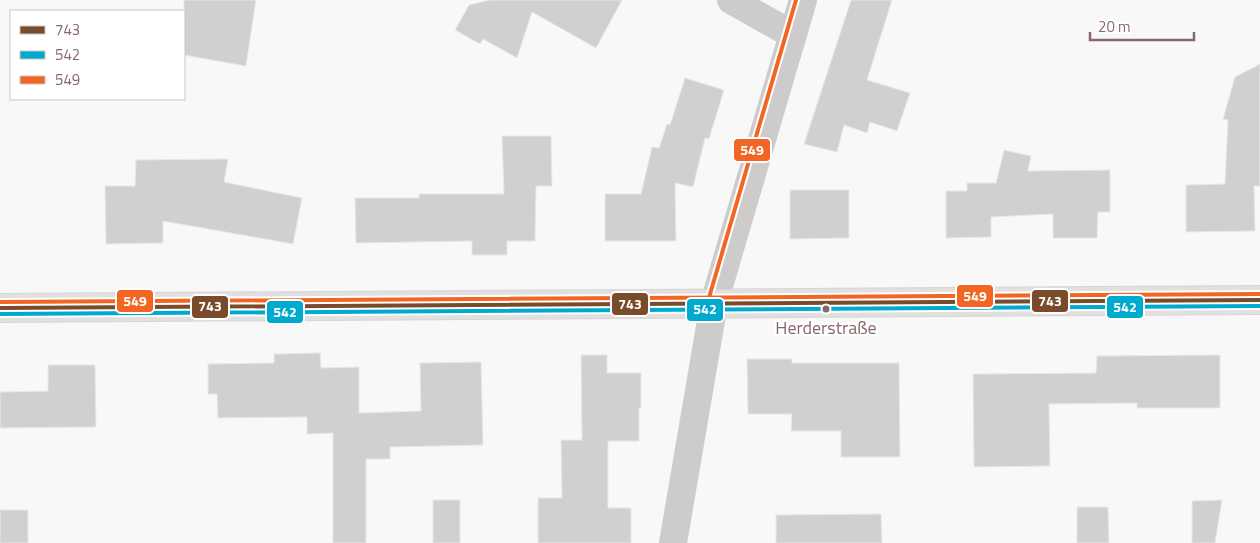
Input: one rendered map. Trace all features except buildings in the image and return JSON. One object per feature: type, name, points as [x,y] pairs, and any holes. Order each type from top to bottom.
[{"type":"street","points":[[730,0],[793,35]]},
{"type":"street","points":[[673,543],[714,303],[803,0]]},
{"type":"street","points":[[0,308],[1260,300]]},
{"type":"transit line","name":"549","points":[[708,301],[796,0]]},
{"type":"transit line","name":"549","points":[[0,302],[1260,294]]},
{"type":"transit line","name":"743","points":[[0,308],[1260,300]]},
{"type":"transit line","name":"542","points":[[0,314],[1260,306]]},
{"type":"place","name":"Herderstraße","points":[[826,309]]}]
